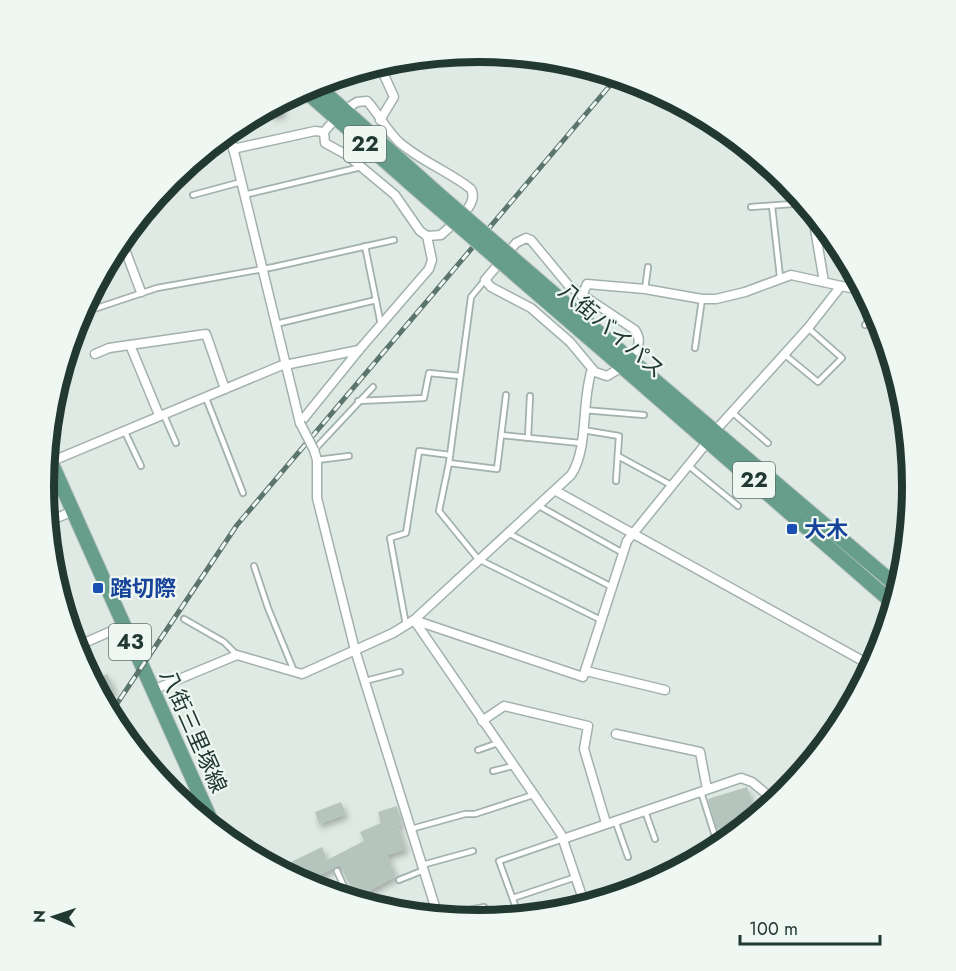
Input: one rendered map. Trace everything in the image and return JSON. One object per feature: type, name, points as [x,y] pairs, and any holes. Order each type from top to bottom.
[{"type":"main road","name":"八街バイパス","points":[[321,92],[339,115]]},
{"type":"main road","name":"八街バイパス","points":[[313,95],[339,115],[626,363],[891,581]]},
{"type":"main road","name":"八街バイパス","points":[[712,435],[887,598]]},
{"type":"main road","name":"八街三里塚線","points":[[55,471],[71,512],[208,812]]},
{"type":"street","points":[[380,120],[394,97],[383,73]]},
{"type":"street","points":[[363,100],[371,106],[388,132],[417,156],[467,186],[473,193],[471,204],[441,235],[427,236],[420,231],[395,195],[347,155],[329,147],[324,139],[324,132],[339,115],[363,100]]},
{"type":"street","points":[[233,149],[315,131],[324,132]]},
{"type":"street","points":[[231,141],[300,423],[317,460],[317,498],[355,650],[436,907]]},
{"type":"street","points":[[815,228],[824,282]]},
{"type":"street","points":[[300,423],[429,269],[432,260],[427,236]]},
{"type":"street","points":[[526,238],[536,246],[559,277],[582,296],[635,330],[639,340],[638,347],[626,363],[607,376],[592,369],[570,342],[531,308],[491,287],[485,280],[516,243],[526,238]]},
{"type":"street","points":[[125,250],[141,292]]},
{"type":"street","points":[[582,296],[587,284],[645,289],[702,299],[730,297],[790,275],[853,289]]},
{"type":"street","points":[[410,622],[583,677],[632,533],[712,435],[808,328],[841,286]]},
{"type":"street","points":[[95,354],[109,348],[206,334],[225,389]]},
{"type":"street","points":[[130,345],[161,414]]},
{"type":"street","points":[[55,456],[286,366],[359,350]]},
{"type":"street","points":[[153,690],[237,655],[302,674],[410,622],[556,491],[575,470],[582,430],[586,384],[592,369]]},
{"type":"street","points":[[54,489],[61,486]]},
{"type":"street","points":[[556,491],[864,661]]},
{"type":"street","points":[[56,518],[71,512]]},
{"type":"street","points":[[410,622],[498,743],[563,839],[582,896]]},
{"type":"street","points":[[84,643],[123,626]]},
{"type":"street","points":[[586,671],[665,690]]},
{"type":"street","points":[[482,721],[504,706],[588,726],[584,749],[610,822]]},
{"type":"street","points":[[616,735],[700,752],[704,792]]},
{"type":"street","points":[[563,839],[741,778],[747,779],[767,795]]},
{"type":"street","points":[[196,802],[202,799]]},
{"type":"lane","points":[[244,195],[361,167]]},
{"type":"lane","points":[[193,195],[241,182]]},
{"type":"lane","points":[[751,207],[795,204]]},
{"type":"lane","points":[[772,206],[780,278]]},
{"type":"lane","points":[[93,309],[141,292],[394,240]]},
{"type":"lane","points":[[365,246],[381,325]]},
{"type":"lane","points":[[645,289],[648,267]]},
{"type":"lane","points":[[485,280],[471,297],[449,463],[440,511],[478,559],[602,621]]},
{"type":"lane","points":[[695,348],[702,299]]},
{"type":"lane","points":[[276,324],[375,300]]},
{"type":"lane","points":[[865,325],[869,320]]},
{"type":"lane","points":[[784,354],[818,382],[842,358],[808,328]]},
{"type":"lane","points":[[358,401],[424,398],[429,373],[460,376]]},
{"type":"lane","points":[[314,450],[373,387]]},
{"type":"lane","points":[[449,463],[497,469],[506,395]]},
{"type":"lane","points":[[205,396],[243,493]]},
{"type":"lane","points":[[528,438],[530,396]]},
{"type":"lane","points":[[584,410],[644,415]]},
{"type":"lane","points":[[733,413],[768,443]]},
{"type":"lane","points":[[161,414],[176,443]]},
{"type":"lane","points":[[124,430],[141,466]]},
{"type":"lane","points":[[582,430],[619,436],[616,481]]},
{"type":"lane","points":[[501,435],[580,443]]},
{"type":"lane","points":[[410,622],[390,538],[406,533],[419,451],[450,455]]},
{"type":"lane","points":[[317,460],[349,456]]},
{"type":"lane","points":[[618,456],[671,485]]},
{"type":"lane","points":[[688,465],[738,506]]},
{"type":"lane","points":[[539,506],[623,554]]},
{"type":"lane","points":[[508,533],[612,587]]},
{"type":"lane","points":[[254,566],[267,608],[294,671]]},
{"type":"lane","points":[[184,619],[224,642],[237,655]]},
{"type":"lane","points":[[365,681],[400,672]]},
{"type":"lane","points":[[478,750],[498,743]]},
{"type":"lane","points":[[493,771],[513,766]]},
{"type":"lane","points":[[704,792],[715,836],[718,835]]},
{"type":"lane","points":[[411,829],[465,814],[475,814],[533,795]]},
{"type":"lane","points":[[645,810],[655,839]]},
{"type":"lane","points":[[610,822],[628,857]]},
{"type":"lane","points":[[516,908],[499,861],[563,839]]},
{"type":"lane","points":[[399,880],[423,868],[473,851]]},
{"type":"lane","points":[[337,871],[344,888]]},
{"type":"lane","points":[[513,898],[576,877]]},
{"type":"lane","points":[[470,910],[484,907]]},
{"type":"building","points":[[283,109],[284,113],[272,115]]},
{"type":"building","points":[[101,672],[103,676],[107,674],[115,691],[109,694],[98,673]]},
{"type":"building","points":[[747,787],[754,807],[734,823],[717,829],[708,799]]},
{"type":"building","points":[[341,802],[346,814],[319,824],[315,812]]},
{"type":"building","points":[[397,806],[402,824],[398,825],[406,849],[387,855],[396,876],[364,894],[352,890],[340,865],[320,875],[322,879],[291,866],[289,863],[322,847],[327,860],[364,841],[360,832],[381,823],[378,812]]},
{"type":"railway","points":[[116,705],[237,525],[612,83]]},
{"type":"place","name":"大木","points":[[792,529]]},
{"type":"place","name":"踏切際","points":[[98,588]]}]
